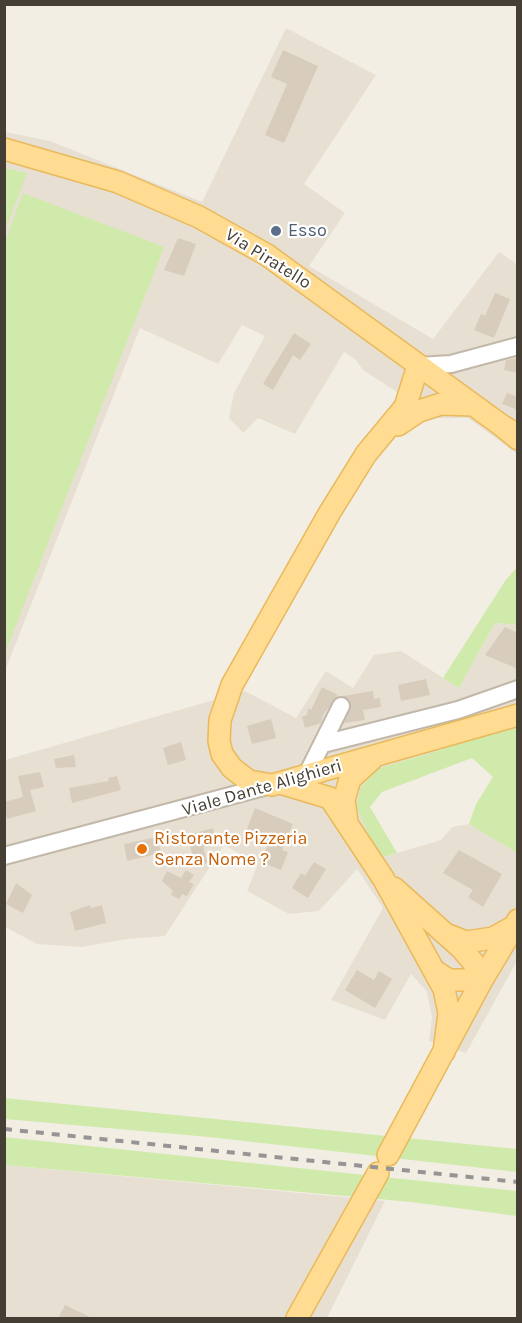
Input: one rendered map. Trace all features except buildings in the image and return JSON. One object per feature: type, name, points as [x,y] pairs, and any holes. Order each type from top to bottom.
[{"type":"main road","name":"Via Piratello","points":[[4,149],[118,182],[199,217],[267,255],[357,318],[418,366],[512,433]]},
{"type":"main road","points":[[418,366],[405,407],[360,463],[267,620],[232,685],[220,720],[219,741],[222,754],[232,768],[249,781],[276,784],[330,798],[383,878],[444,989],[449,1013],[444,1052]]},
{"type":"main road","points":[[385,434],[419,411],[441,405],[473,405]]},
{"type":"main road","name":"Viale Dante Alighieri","points":[[276,784],[518,715]]},
{"type":"main road","points":[[347,823],[344,800],[350,778],[374,757]]},
{"type":"main road","points":[[383,878],[448,935],[473,962],[482,980]]},
{"type":"main road","points":[[448,935],[466,942],[493,939],[516,923]]},
{"type":"main road","points":[[297,1318],[482,980],[516,923]]},
{"type":"main road","points":[[435,971],[449,980],[482,980]]},
{"type":"street","points":[[418,366],[451,364],[518,346]]},
{"type":"street","points":[[322,744],[458,710],[518,689]]},
{"type":"street","points":[[306,776],[341,706]]},
{"type":"street","name":"Viale Dante Alighieri","points":[[4,856],[276,784]]},
{"type":"shaded area","points":[[286,28],[376,75],[304,184],[345,213],[309,266],[433,339],[499,252],[517,264],[517,454],[468,418],[437,418],[363,370],[356,360],[344,352],[295,434],[258,418],[243,433],[229,418],[234,393],[265,336],[242,325],[218,364],[140,328],[5,671],[5,132],[50,141],[202,202]]},
{"type":"shaded area","points":[[495,623],[517,625],[517,706],[441,750],[379,768],[361,787],[384,857],[441,840],[452,827],[469,824],[517,853],[517,961],[466,1053],[429,1041],[432,1017],[427,992],[411,974],[385,1020],[331,1000],[383,908],[357,869],[319,911],[289,914],[247,891],[258,864],[224,845],[165,936],[127,939],[82,947],[37,944],[5,927],[5,760],[245,691],[296,718],[326,671],[353,688],[374,655],[401,651],[459,688]]},
{"type":"shaded area","points":[[4,1165],[385,1201],[327,1318],[5,1318]]},
{"type":"green space","points":[[4,168],[27,173],[5,231]]},
{"type":"green space","points":[[23,193],[164,247],[5,653],[4,244]]},
{"type":"green space","points":[[517,567],[517,625],[495,623],[459,688],[443,678],[505,581]]},
{"type":"green space","points":[[517,706],[517,853],[469,824],[476,804],[493,777],[472,758],[382,792],[370,807],[397,853],[384,857],[369,835],[356,806],[361,787],[379,768],[441,750]]},
{"type":"green space","points":[[4,1098],[517,1149],[517,1172],[209,1137],[5,1119]]},
{"type":"green space","points":[[4,1137],[517,1191],[517,1216],[411,1202],[5,1165]]},
{"type":"railway","points":[[4,1129],[518,1182]]},
{"type":"place","name":"Esso","points":[[276,231]]},
{"type":"place","name":"Ristorante Pizzeria Senza Nome ?","points":[[142,849]]}]
